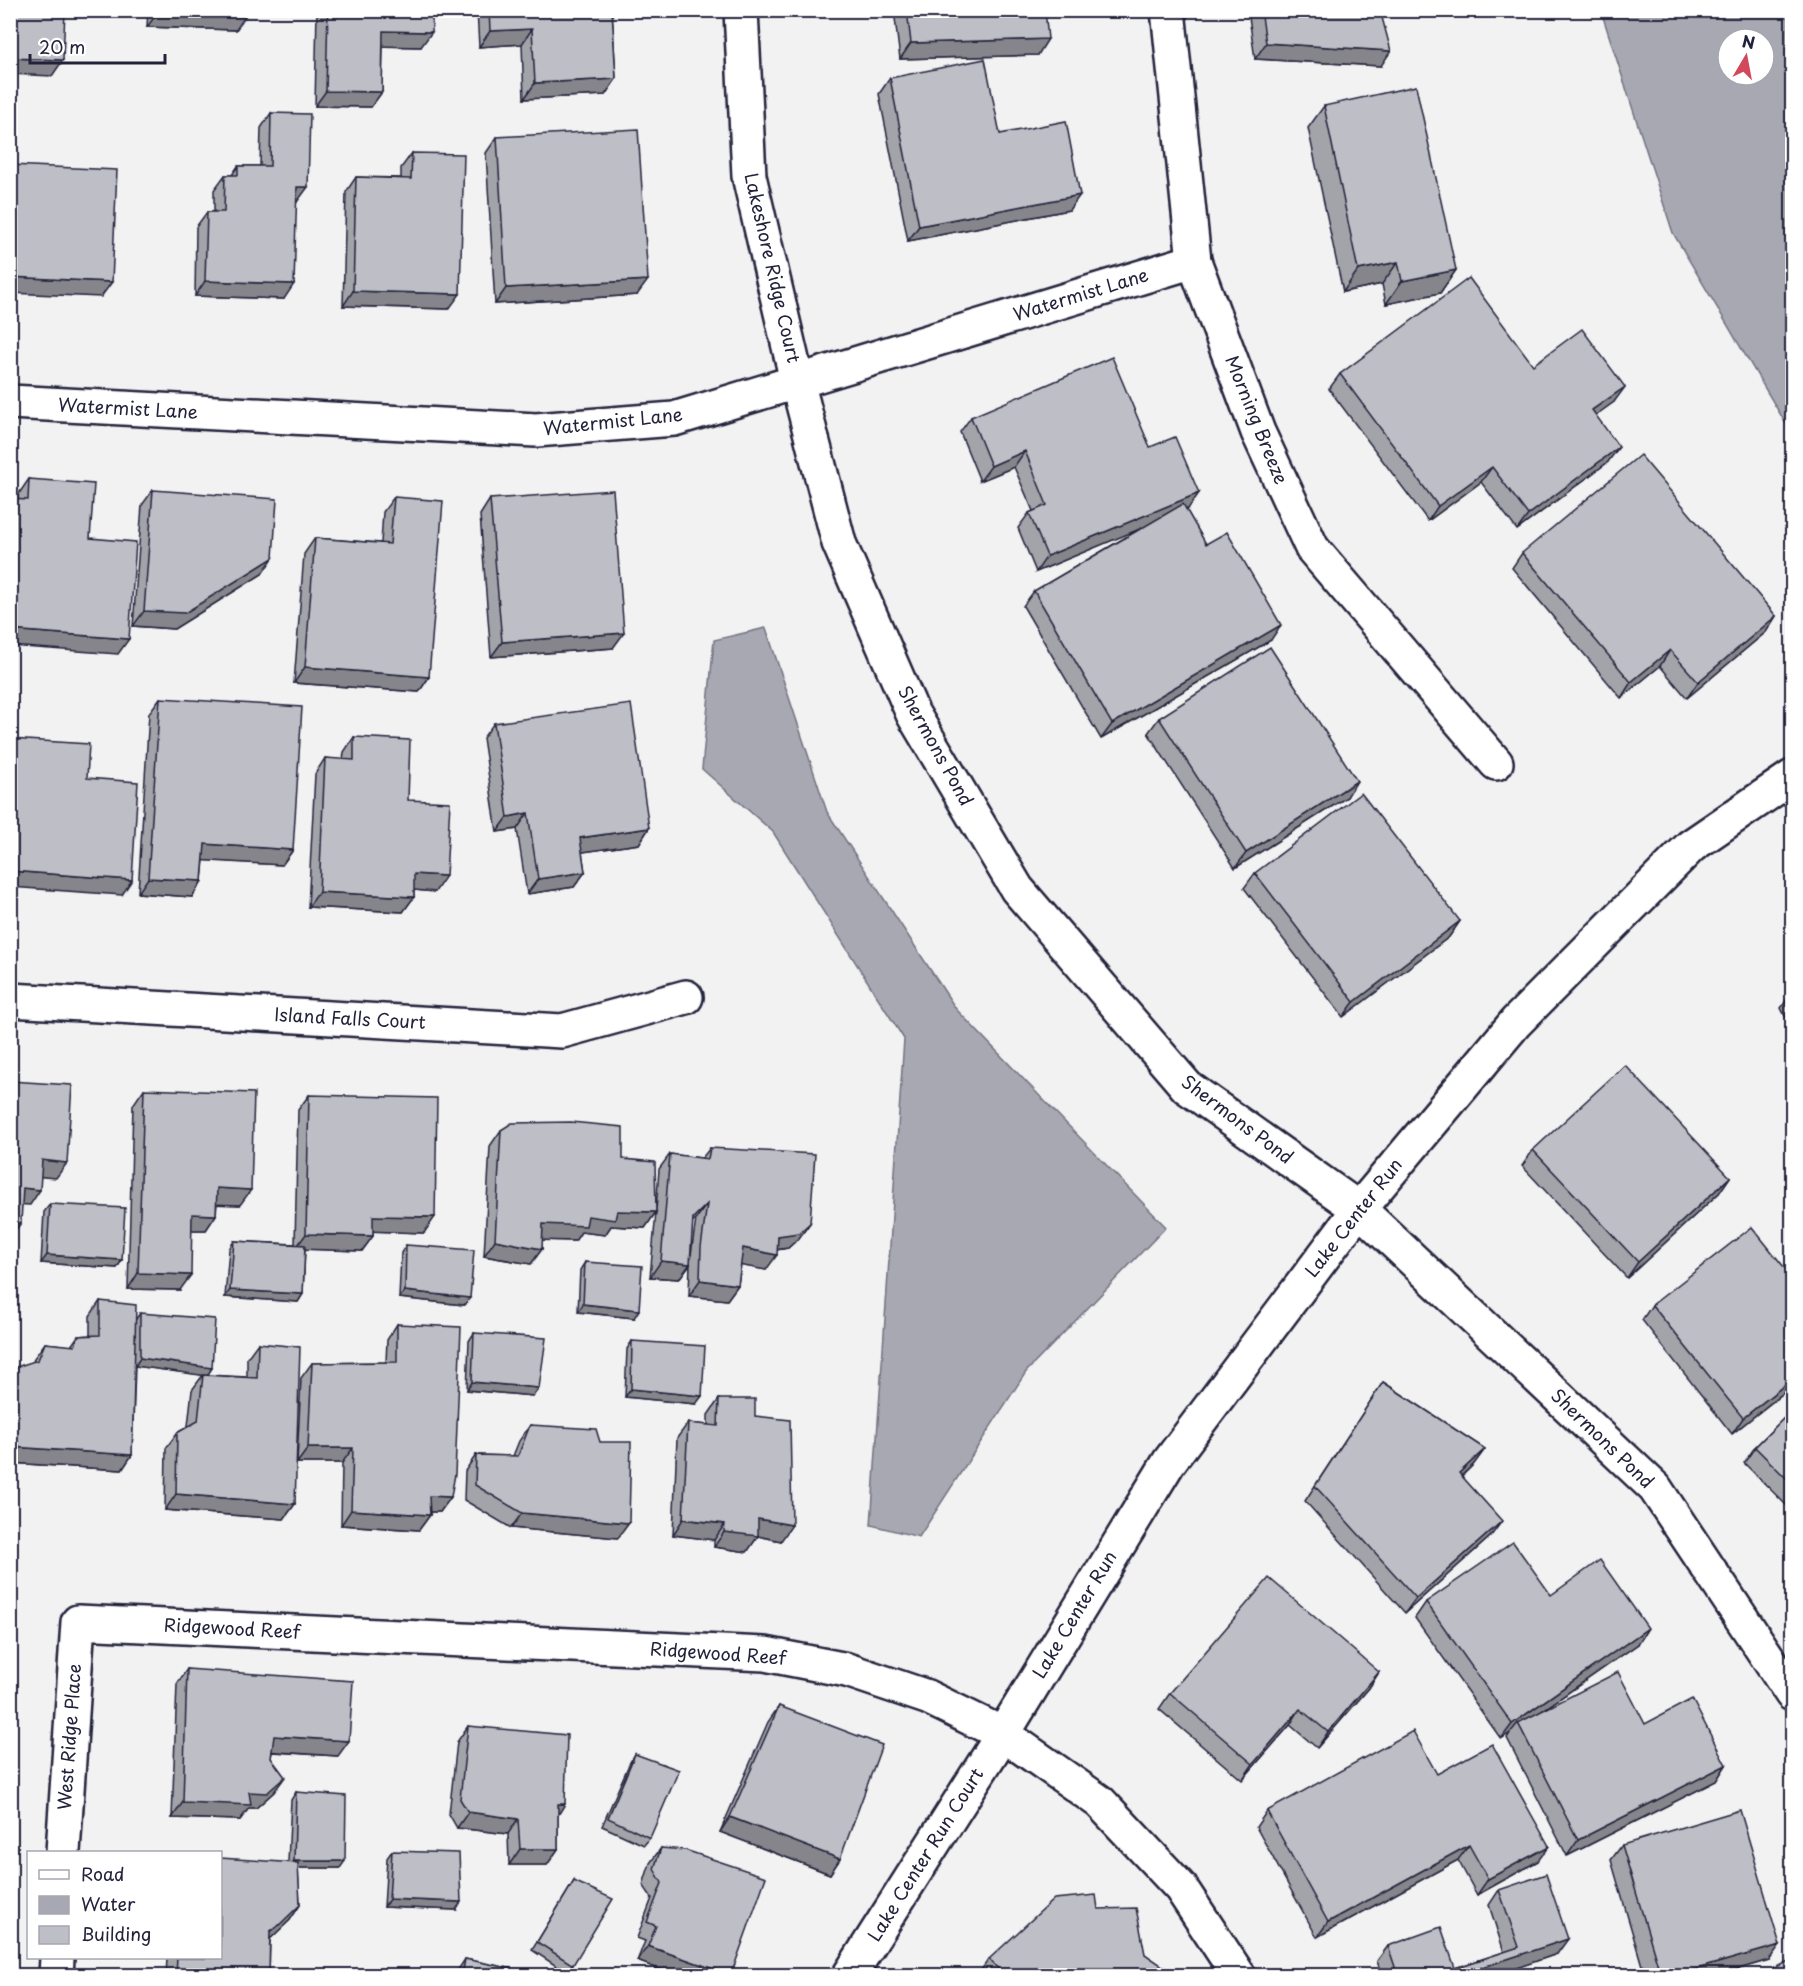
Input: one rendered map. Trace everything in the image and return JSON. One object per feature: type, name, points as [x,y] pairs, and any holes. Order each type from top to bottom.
[{"type":"street","name":"Lakeshore Ridge Court","points":[[741,10],[749,176],[797,381]]},
{"type":"street","name":"Morning Breeze","points":[[1168,10],[1194,261],[1258,432],[1312,548],[1496,763]]},
{"type":"street","name":"Watermist Lane","points":[[10,402],[536,430],[674,419],[1194,261]]},
{"type":"street","name":"Shermons Pond","points":[[797,381],[840,543],[913,714],[1017,889],[1187,1087],[1359,1209],[1655,1488],[1792,1690]]},
{"type":"street","name":"Lake Center Run","points":[[1003,1734],[1169,1462],[1359,1209],[1516,1022],[1691,846],[1792,777]]},
{"type":"street","name":"Island Falls Court","points":[[10,1000],[562,1031],[686,997]]},
{"type":"street","name":"Ridgewood Reef","points":[[78,1622],[765,1654],[857,1673],[927,1697],[1003,1734],[1100,1802],[1181,1888],[1239,1976]]},
{"type":"street","name":"West Ridge Place","points":[[63,1851],[78,1622]]},
{"type":"street","name":"Lake Center Run Court","points":[[849,1976],[1003,1734]]},
{"type":"street","points":[[56,1976],[57,1959]]},
{"type":"water","points":[[1601,11],[1792,11],[1792,434],[1673,233]]},
{"type":"water","points":[[766,628],[827,812],[956,1009],[1166,1227],[1026,1372],[919,1537],[871,1525],[904,1039],[773,832],[702,769],[714,640]]},
{"type":"building","points":[[10,10],[65,10],[63,60],[10,58]]},
{"type":"building","points":[[158,10],[246,10],[246,15],[158,12]]},
{"type":"building","points":[[328,10],[432,10],[432,32],[383,31],[382,92],[326,91]]},
{"type":"building","points":[[489,10],[612,10],[616,79],[535,83],[532,29],[490,31]]},
{"type":"building","points":[[907,10],[1045,10],[1048,39],[911,43]]},
{"type":"building","points":[[1261,10],[1380,10],[1391,51],[1266,43]]},
{"type":"building","points":[[985,59],[1000,134],[1066,121],[1080,195],[919,226],[890,78]]},
{"type":"building","points":[[1416,86],[1456,270],[1402,281],[1398,262],[1358,270],[1324,106]]},
{"type":"building","points":[[271,113],[310,114],[308,187],[297,187],[294,284],[205,281],[207,212],[224,212],[225,175],[238,175],[238,166],[270,166]]},
{"type":"building","points":[[638,129],[648,280],[506,288],[497,137]]},
{"type":"building","points":[[412,153],[464,154],[460,294],[353,291],[356,177],[411,179]]},
{"type":"building","points":[[10,165],[117,170],[112,282],[10,277]]},
{"type":"building","points":[[1469,278],[1533,365],[1582,329],[1625,387],[1592,410],[1619,447],[1528,515],[1492,467],[1438,506],[1340,374]]},
{"type":"building","points":[[1112,357],[1150,447],[1175,437],[1199,493],[1047,556],[1029,513],[1047,505],[1025,451],[991,466],[971,417]]},
{"type":"building","points":[[1640,455],[1776,616],[1698,682],[1670,650],[1631,682],[1522,553]]},
{"type":"building","points":[[29,479],[94,484],[90,538],[136,542],[129,639],[10,630],[10,499],[28,500]]},
{"type":"building","points":[[153,490],[277,499],[273,558],[185,613],[144,611]]},
{"type":"building","points":[[613,490],[624,633],[502,642],[490,499]]},
{"type":"building","points":[[394,497],[443,501],[429,677],[305,667],[315,538],[390,544]]},
{"type":"building","points":[[1183,504],[1206,544],[1227,532],[1281,625],[1112,724],[1034,591]]},
{"type":"building","points":[[1270,647],[1357,781],[1246,853],[1159,718]]},
{"type":"building","points":[[160,698],[302,707],[293,850],[205,844],[202,881],[148,878]]},
{"type":"building","points":[[631,704],[649,828],[580,838],[585,872],[538,879],[528,813],[508,817],[494,723]]},
{"type":"building","points":[[354,737],[410,740],[408,800],[450,802],[446,876],[414,874],[414,897],[319,892],[325,758],[354,760]]},
{"type":"building","points":[[10,739],[89,744],[87,778],[138,782],[132,880],[10,871]]},
{"type":"building","points":[[1361,793],[1460,921],[1354,1002],[1255,873]]},
{"type":"building","points":[[1625,1065],[1730,1177],[1638,1262],[1533,1150]]},
{"type":"building","points":[[10,1081],[72,1085],[67,1163],[42,1160],[40,1190],[23,1188],[21,1223],[10,1222]]},
{"type":"building","points":[[144,1089],[254,1093],[251,1190],[217,1188],[216,1215],[192,1214],[191,1275],[138,1273]]},
{"type":"building","points":[[309,1095],[437,1098],[435,1217],[373,1216],[373,1236],[306,1234]]},
{"type":"building","points":[[571,1122],[623,1127],[623,1159],[655,1162],[656,1212],[617,1211],[615,1220],[588,1216],[586,1226],[543,1224],[542,1249],[495,1240],[501,1130],[512,1123]]},
{"type":"building","points":[[710,1148],[815,1154],[810,1223],[799,1233],[778,1236],[777,1255],[743,1248],[738,1285],[700,1280],[701,1247],[707,1204],[693,1218],[690,1264],[661,1261],[670,1154],[708,1159]]},
{"type":"building","points":[[50,1204],[125,1208],[122,1260],[47,1255]]},
{"type":"building","points":[[1752,1227],[1792,1277],[1792,1379],[1743,1418],[1652,1305]]},
{"type":"building","points":[[234,1241],[305,1245],[303,1294],[230,1290]]},
{"type":"building","points":[[406,1245],[474,1250],[470,1298],[405,1291]]},
{"type":"building","points":[[585,1262],[642,1266],[639,1310],[583,1304]]},
{"type":"building","points":[[100,1301],[136,1305],[132,1455],[12,1447],[10,1369],[38,1360],[45,1343],[75,1346],[78,1336],[100,1335]]},
{"type":"building","points":[[140,1313],[215,1319],[212,1368],[140,1358]]},
{"type":"building","points":[[397,1324],[461,1327],[455,1474],[451,1497],[429,1496],[430,1515],[351,1510],[353,1448],[308,1448],[312,1363],[397,1362]]},
{"type":"building","points":[[474,1333],[546,1338],[539,1388],[472,1382]]},
{"type":"building","points":[[632,1341],[705,1346],[702,1396],[631,1389]]},
{"type":"building","points":[[258,1343],[300,1347],[295,1504],[176,1494],[177,1433],[198,1421],[203,1375],[257,1378]]},
{"type":"building","points":[[1383,1382],[1485,1449],[1459,1473],[1502,1521],[1416,1598],[1315,1486]]},
{"type":"building","points":[[719,1399],[755,1399],[755,1416],[790,1420],[792,1525],[758,1519],[758,1536],[724,1532],[725,1524],[683,1519],[688,1423],[718,1426]]},
{"type":"building","points":[[1792,1410],[1792,1484],[1755,1447]]},
{"type":"building","points":[[530,1425],[596,1429],[600,1442],[631,1442],[629,1523],[522,1513],[475,1485],[476,1455],[518,1456]]},
{"type":"building","points":[[1513,1542],[1551,1595],[1600,1560],[1648,1628],[1512,1724],[1426,1602]]},
{"type":"building","points":[[1269,1578],[1379,1672],[1328,1732],[1300,1709],[1253,1764],[1170,1693]]},
{"type":"building","points":[[187,1669],[353,1681],[349,1741],[274,1736],[271,1758],[285,1777],[267,1793],[249,1792],[251,1805],[183,1802]]},
{"type":"building","points":[[1618,1672],[1645,1724],[1692,1699],[1726,1765],[1578,1840],[1518,1723]]},
{"type":"building","points":[[779,1706],[882,1745],[840,1859],[730,1817]]},
{"type":"building","points":[[468,1726],[567,1735],[565,1804],[558,1804],[558,1849],[520,1849],[518,1819],[468,1812],[460,1799]]},
{"type":"building","points":[[1413,1731],[1437,1774],[1492,1744],[1549,1846],[1488,1879],[1469,1845],[1328,1922],[1267,1811]]},
{"type":"building","points":[[635,1754],[679,1770],[650,1838],[608,1818]]},
{"type":"building","points":[[296,1792],[346,1796],[345,1861],[294,1861]]},
{"type":"building","points":[[1740,1810],[1780,1945],[1672,1976],[1661,1976],[1622,1845]]},
{"type":"building","points":[[661,1848],[685,1850],[766,1877],[731,1975],[648,1946],[656,1926],[647,1922],[662,1883],[654,1869]]},
{"type":"building","points":[[392,1851],[459,1853],[461,1902],[389,1899]]},
{"type":"building","points":[[222,1858],[298,1863],[300,1905],[270,1931],[269,1976],[176,1976],[177,1959],[222,1959]]},
{"type":"building","points":[[1546,1874],[1568,1939],[1477,1969],[1479,1976],[1398,1976],[1388,1946],[1441,1927],[1455,1968],[1519,1947],[1499,1890]]},
{"type":"building","points":[[574,1881],[613,1899],[573,1965],[537,1942]]},
{"type":"building","points":[[1096,1895],[1098,1909],[1136,1908],[1145,1954],[1177,1976],[1005,1976],[989,1959],[1054,1899]]},
{"type":"building","points":[[465,1959],[547,1976],[462,1976]]},
{"type":"building","points":[[1792,1959],[1792,1976],[1760,1976]]},
{"type":"building","points":[[308,1970],[356,1971],[356,1976],[307,1976]]}]
